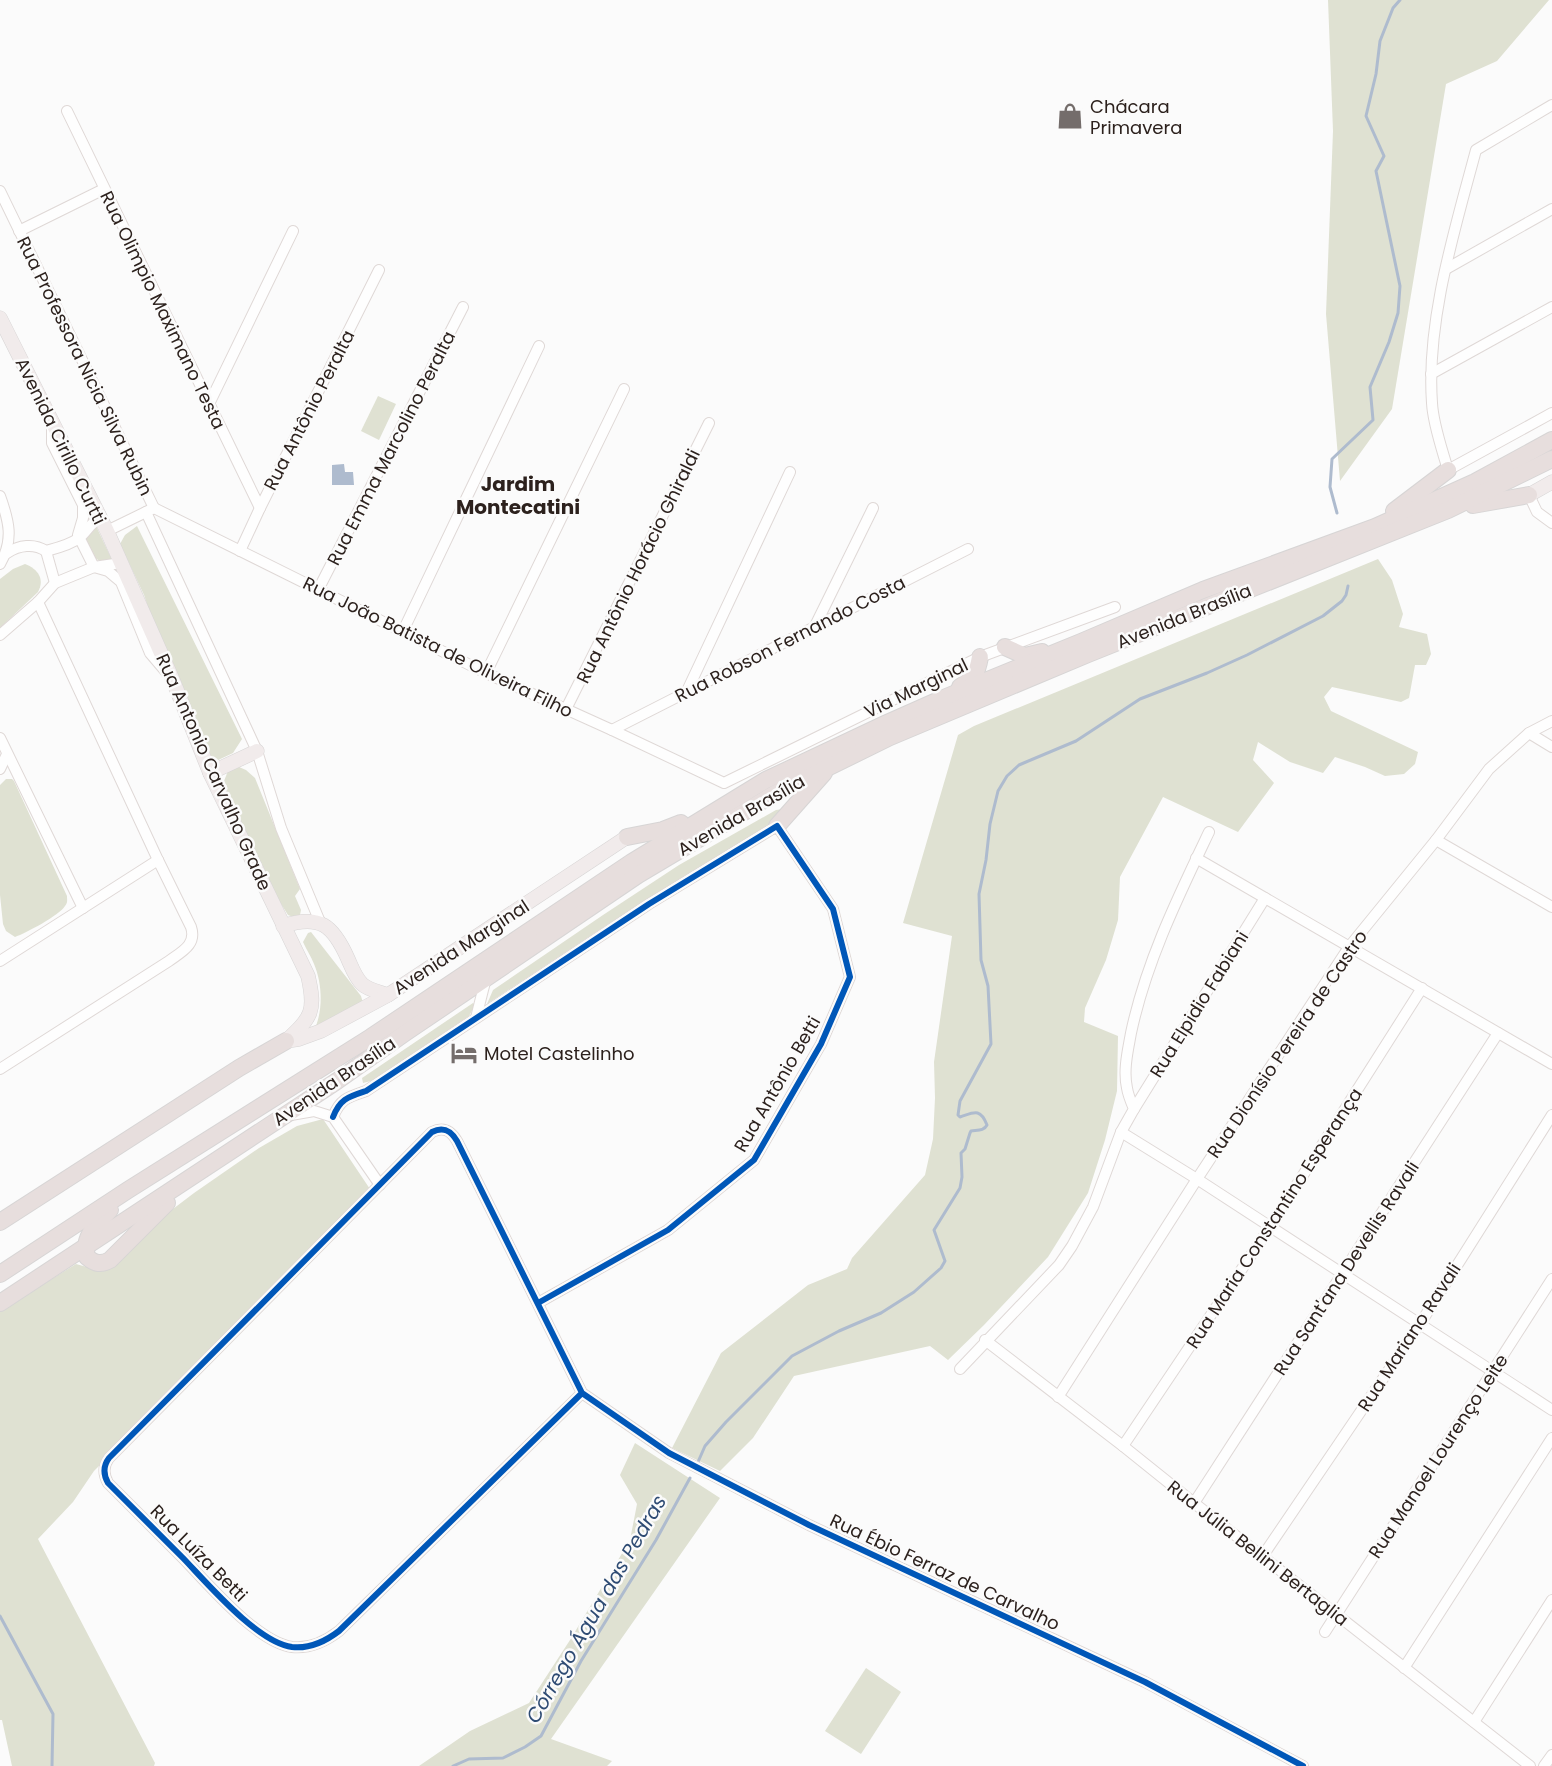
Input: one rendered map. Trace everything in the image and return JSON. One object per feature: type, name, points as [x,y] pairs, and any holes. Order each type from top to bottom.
[{"type":"highway","name":"Avenida Brasília","points":[[0,1274],[128,1190],[371,1037],[632,862],[766,780],[939,700],[1203,590],[1375,527],[1475,482],[1552,440]]},
{"type":"highway","name":"Avenida Brasília","points":[[0,1303],[337,1081],[638,875],[756,804],[890,737],[1448,510],[1552,459]]},
{"type":"highway","points":[[1375,527],[1448,470]]},
{"type":"highway","points":[[1448,510],[1529,495]]},
{"type":"highway","points":[[1005,647],[1025,656],[1081,642]]},
{"type":"highway","points":[[939,700],[972,679],[978,671],[980,657]]},
{"type":"highway","points":[[777,826],[829,766]]},
{"type":"highway","points":[[627,837],[663,830],[713,811]]},
{"type":"highway","points":[[0,1222],[239,1068],[286,1041]]},
{"type":"highway","points":[[128,1190],[88,1236],[85,1248],[87,1257],[93,1262],[104,1264],[110,1260],[167,1202],[216,1162]]},
{"type":"main road","name":"Avenida Cirillo Curtti","points":[[0,318],[107,531]]},
{"type":"main road","points":[[1529,495],[1552,482]]},
{"type":"main road","name":"Rua Antonio Carvalho Grade","points":[[107,531],[172,678],[210,774],[308,976],[314,998],[310,1014],[304,1025],[286,1041]]},
{"type":"main road","points":[[210,774],[258,751]]},
{"type":"main road","name":"Avenida Marginal","points":[[286,1041],[321,1031],[388,995],[627,837]]},
{"type":"main road","points":[[283,926],[299,921],[320,922],[342,945],[356,977],[363,985],[388,995]]},
{"type":"street","points":[[1552,105],[1476,150],[1446,269],[1433,341],[1431,374],[1432,406],[1448,470],[1552,413]]},
{"type":"street","name":"Rua Olimpio Maximano Testa","points":[[67,111],[260,508]]},
{"type":"street","points":[[19,231],[104,189]]},
{"type":"street","name":"Rua Professora Nicia Silva Rubin","points":[[0,191],[150,510],[258,751],[281,828],[320,922]]},
{"type":"street","points":[[1446,269],[1552,209]]},
{"type":"street","points":[[209,404],[293,231]]},
{"type":"street","name":"Rua Antônio Peralta","points":[[240,551],[379,270]]},
{"type":"street","name":"Rua Emma Marcolino Peralta","points":[[318,590],[463,307]]},
{"type":"street","points":[[1431,374],[1552,307]]},
{"type":"street","points":[[403,632],[539,346]]},
{"type":"street","points":[[486,673],[624,389]]},
{"type":"street","points":[[52,419],[52,443],[83,506],[83,518],[78,531],[80,538],[94,567],[108,571],[121,582],[150,653],[172,678]]},
{"type":"street","name":"Rua Antônio Horácio Ghiraldi","points":[[566,709],[709,423]]},
{"type":"street","points":[[687,692],[790,472]]},
{"type":"street","points":[[1529,495],[1537,512],[1552,523]]},
{"type":"street","points":[[0,496],[9,531],[7,553]]},
{"type":"street","points":[[815,627],[873,508]]},
{"type":"street","points":[[107,531],[150,510]]},
{"type":"street","name":"Rua João Batista de Oliveira Filho","points":[[150,510],[240,551],[486,673],[612,729],[724,783]]},
{"type":"street","points":[[46,551],[80,538],[91,524],[100,518]]},
{"type":"street","points":[[0,564],[7,553],[14,548],[40,547],[46,551],[55,583]]},
{"type":"street","name":"Rua Robson Fernando Costa","points":[[612,729],[968,549]]},
{"type":"street","points":[[0,635],[38,602],[55,583],[94,567],[121,563]]},
{"type":"street","points":[[0,1069],[169,961],[188,946],[192,937],[191,927],[38,602]]},
{"type":"street","name":"Via Marginal","points":[[724,783],[980,657],[1115,607]]},
{"type":"street","name":"Rua Dionísio Pereira de Castro","points":[[1058,1397],[1349,947],[1436,840],[1489,769],[1529,734],[1552,721]]},
{"type":"street","points":[[1529,734],[1552,747]]},
{"type":"street","points":[[0,738],[83,908]]},
{"type":"street","points":[[0,769],[7,754]]},
{"type":"street","points":[[333,1117],[339,1104],[345,1099],[366,1091],[649,904],[777,826]]},
{"type":"street","name":"Rua Antônio Betti","points":[[538,1303],[668,1230],[754,1160],[821,1044],[850,977],[833,909],[777,826]]},
{"type":"street","points":[[1134,1109],[1126,1087],[1126,1064],[1137,1006],[1153,956],[1209,832]]},
{"type":"street","points":[[1436,840],[1552,907]]},
{"type":"street","points":[[1196,858],[1552,1064]]},
{"type":"street","points":[[0,960],[158,860]]},
{"type":"street","name":"Rua Elpidio Fabiani","points":[[960,1369],[985,1340],[1053,1272],[1072,1246],[1093,1207],[1120,1132],[1265,898]]},
{"type":"street","points":[[476,1018],[486,978]]},
{"type":"street","name":"Rua Maria Constantino Esperança","points":[[1123,1446],[1270,1227],[1422,988]]},
{"type":"street","name":"Rua Sant'ana Devellis Ravali","points":[[1194,1503],[1498,1033]]},
{"type":"street","points":[[337,1081],[366,1091]]},
{"type":"street","points":[[285,1115],[314,1111],[333,1117],[380,1185]]},
{"type":"street","name":"Rua Mariano Ravali","points":[[1262,1557],[1420,1324],[1552,1114]]},
{"type":"street","name":"Rua Luíza Betti","points":[[538,1303],[458,1141],[445,1129],[436,1130],[110,1458],[104,1470],[108,1483],[230,1606],[259,1631],[274,1641],[292,1647],[310,1646],[328,1640],[339,1631],[582,1393]]},
{"type":"street","points":[[1120,1132],[1197,1179],[1552,1410]]},
{"type":"street","name":"Rua Manoel Lourenço Leite","points":[[1324,1632],[1552,1280]]},
{"type":"street","points":[[538,1303],[582,1393]]},
{"type":"street","name":"Rua Júlia Bellini Bertaglia","points":[[985,1340],[1530,1766]]},
{"type":"street","name":"Rua Ébio Ferraz de Carvalho","points":[[582,1393],[669,1453],[809,1525],[1145,1682],[1303,1766]]},
{"type":"street","points":[[1404,1668],[1552,1438]]},
{"type":"street","points":[[1474,1722],[1552,1600]]},
{"type":"street","points":[[1544,1766],[1552,1755]]},
{"type":"shaded area","points":[[1328,0],[1549,0],[1497,61],[1446,84],[1392,409],[1340,481],[1326,314],[1333,131]]},
{"type":"shaded area","points":[[378,396],[396,404],[379,440],[361,431]]},
{"type":"shaded area","points":[[137,526],[242,739],[233,753],[214,762],[211,762],[172,678],[144,595],[120,544],[125,535]]},
{"type":"shaded area","points":[[95,528],[112,560],[100,561],[93,557],[86,539]]},
{"type":"shaded area","points":[[1378,559],[1392,580],[1403,614],[1399,627],[1427,634],[1431,654],[1426,665],[1415,665],[1409,698],[1401,702],[1332,687],[1324,697],[1331,711],[1418,752],[1415,764],[1404,774],[1385,776],[1335,757],[1323,773],[1290,762],[1258,742],[1253,760],[1274,783],[1238,832],[1163,797],[1120,877],[1118,920],[1106,960],[1085,1008],[1084,1022],[1118,1036],[1117,1091],[1105,1140],[1088,1193],[1048,1257],[948,1360],[930,1346],[794,1376],[753,1438],[720,1471],[672,1448],[721,1353],[808,1285],[847,1269],[852,1258],[925,1175],[933,1139],[934,1062],[952,936],[903,923],[958,735],[974,726]]},
{"type":"shaded area","points":[[25,564],[39,575],[40,587],[38,592],[0,628],[0,579],[13,569]]},
{"type":"shaded area","points":[[239,767],[255,778],[300,889],[295,896],[301,910],[300,915],[296,918],[288,915],[264,877],[224,790],[224,781],[228,771]]},
{"type":"shaded area","points":[[6,779],[14,781],[67,896],[66,905],[57,914],[15,937],[6,931],[3,924],[0,895],[0,785]]},
{"type":"shaded area","points":[[783,809],[775,820],[759,832],[610,923],[487,1004],[493,990],[603,915],[679,865],[776,810]]},
{"type":"shaded area","points":[[311,932],[361,996],[363,1003],[316,1026],[321,1003],[320,987],[317,971],[303,942]]},
{"type":"shaded area","points":[[473,1003],[475,1005],[469,1016],[375,1080],[363,1083],[362,1078]]},
{"type":"shaded area","points":[[323,1119],[372,1192],[94,1471],[73,1502],[38,1539],[155,1763],[154,1766],[12,1766],[2,1720],[0,1720],[0,1311],[76,1264],[94,1269],[194,1193],[259,1148],[297,1126]]},
{"type":"shaded area","points":[[635,1443],[720,1498],[551,1739],[612,1761],[607,1766],[419,1766],[470,1731],[529,1703],[630,1540],[637,1504],[620,1475]]},
{"type":"shaded area","points":[[866,1668],[901,1692],[861,1754],[825,1731]]},
{"type":"water","points":[[344,464],[345,472],[353,472],[354,485],[332,485],[332,465]]},
{"type":"waterway","name":"Córrego Água das Pedras","points":[[1337,513],[1330,487],[1332,459],[1373,420],[1370,387],[1389,342],[1398,313],[1400,286],[1376,171],[1384,156],[1366,116],[1376,74],[1380,41],[1393,8],[1400,0]]},
{"type":"waterway","name":"Córrego Água das Pedras","points":[[698,1462],[705,1446],[726,1422],[792,1356],[839,1331],[881,1313],[914,1292],[941,1268],[945,1261],[934,1230],[960,1188],[961,1153],[965,1149],[971,1131],[982,1129],[987,1125],[979,1114],[972,1113],[960,1117],[958,1115],[960,1101],[991,1044],[988,986],[981,960],[979,894],[990,824],[998,791],[1007,776],[1019,765],[1076,741],[1140,699],[1247,655],[1323,616],[1342,601],[1348,586]]},
{"type":"waterway","name":"Córrego Água das Pedras","points":[[453,1766],[469,1759],[503,1758],[541,1736],[581,1661],[656,1540],[690,1478]]},
{"type":"waterway","points":[[0,1616],[53,1714],[52,1766]]},
{"type":"cycle path","points":[[333,1117],[345,1099],[366,1091],[649,904],[777,826],[833,909],[850,977],[821,1044],[754,1160],[668,1230],[538,1303]]},
{"type":"cycle path","points":[[582,1393],[339,1631],[323,1641],[305,1647],[292,1647],[278,1643],[264,1635],[234,1610],[108,1483],[105,1473],[109,1458],[432,1132],[444,1130],[450,1132],[457,1141],[582,1393],[669,1453],[809,1525],[1145,1682],[1303,1766]]},
{"type":"place","name":"Chácara Primavera","points":[[1070,116]]},
{"type":"place","name":"Motel Castelinho","points":[[464,1053]]},
{"type":"district","name":"Jardim Montecatini","points":[[518,496]]}]
